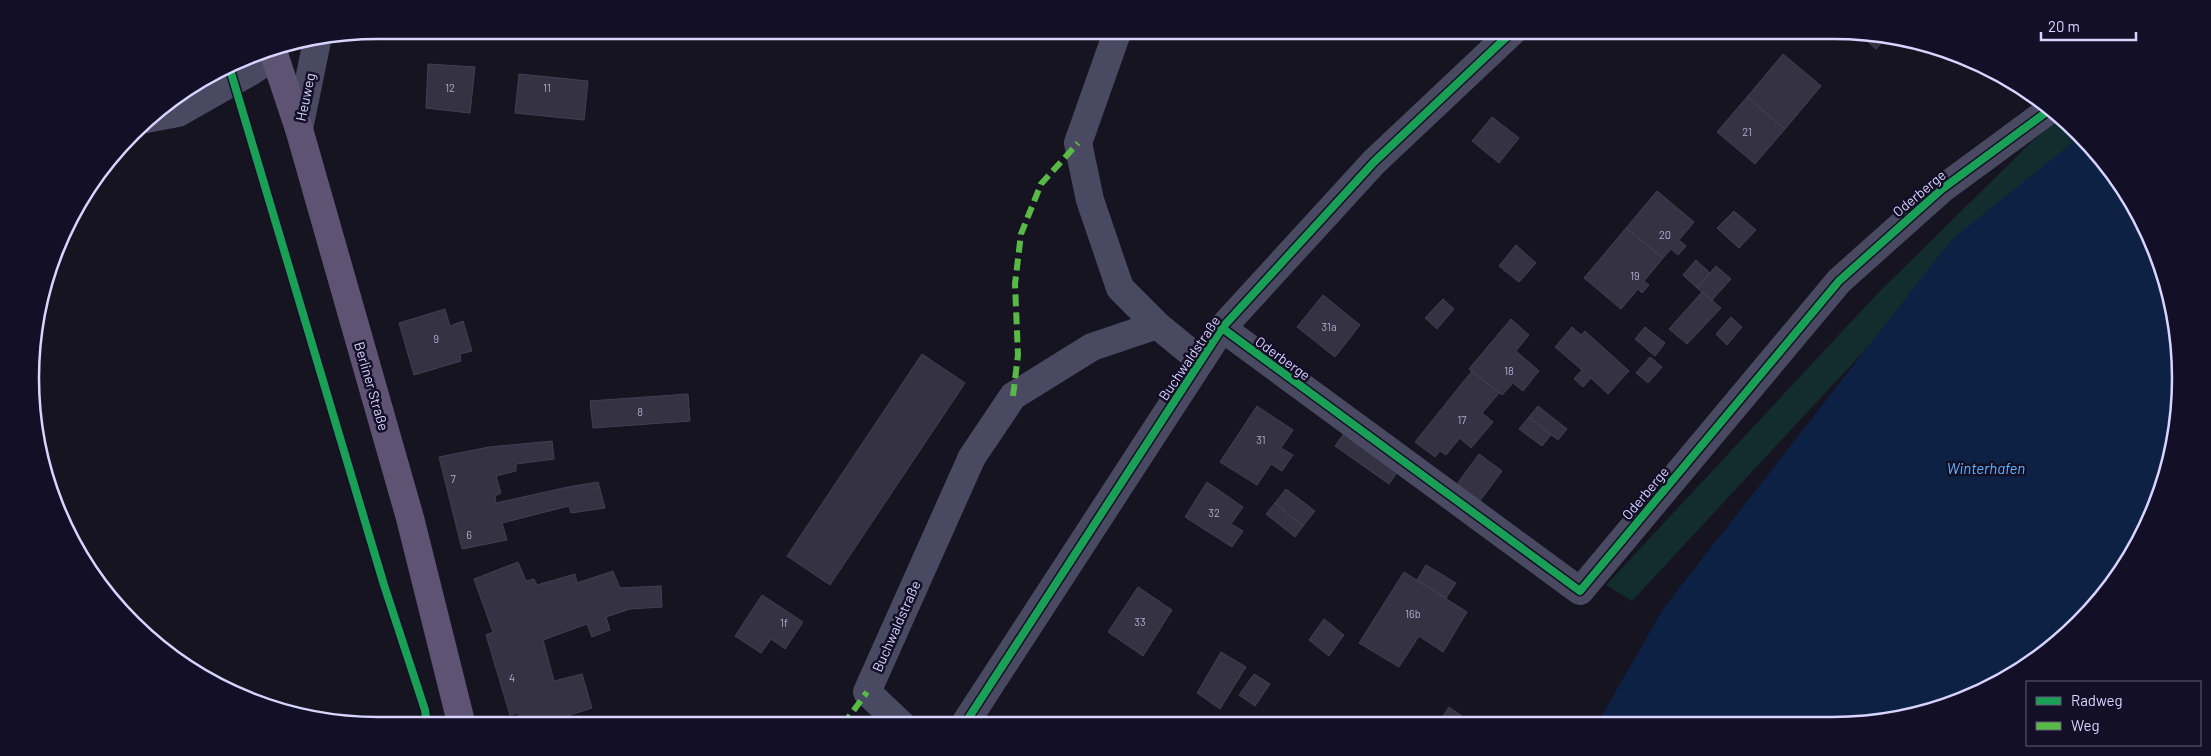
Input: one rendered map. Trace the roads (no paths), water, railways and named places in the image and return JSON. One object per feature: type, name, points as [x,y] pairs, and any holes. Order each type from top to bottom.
[{"type":"main road","name":"Berliner Straße","points":[[274,55],[299,129],[410,518],[460,717]]},
{"type":"street","name":"Buchwaldstraße","points":[[1115,39],[1078,143],[1090,200],[1120,288],[1157,325],[1201,361]]},
{"type":"street","name":"Buchwaldstraße","points":[[969,717],[1222,328],[1374,162],[1504,39]]},
{"type":"street","name":"Heuweg","points":[[299,129],[316,44]]},
{"type":"street","points":[[163,116],[178,113],[252,71],[266,58]]},
{"type":"street","name":"Oderberge","points":[[1222,328],[1580,591],[1839,281],[1942,189],[2045,113]]},
{"type":"street","name":"Buchwaldstraße","points":[[893,717],[866,692],[972,457],[1013,396],[1092,348],[1157,325]]},
{"type":"water","name":"Winterhafen","points":[[2075,141],[2102,171],[2127,208],[2146,248],[2161,290],[2166,312],[2172,356],[2172,400],[2166,444],[2154,487],[2127,548],[2102,585],[2057,633],[2021,660],[1983,682],[1921,706],[1855,717],[1601,717],[1663,609],[1952,239]]}]
